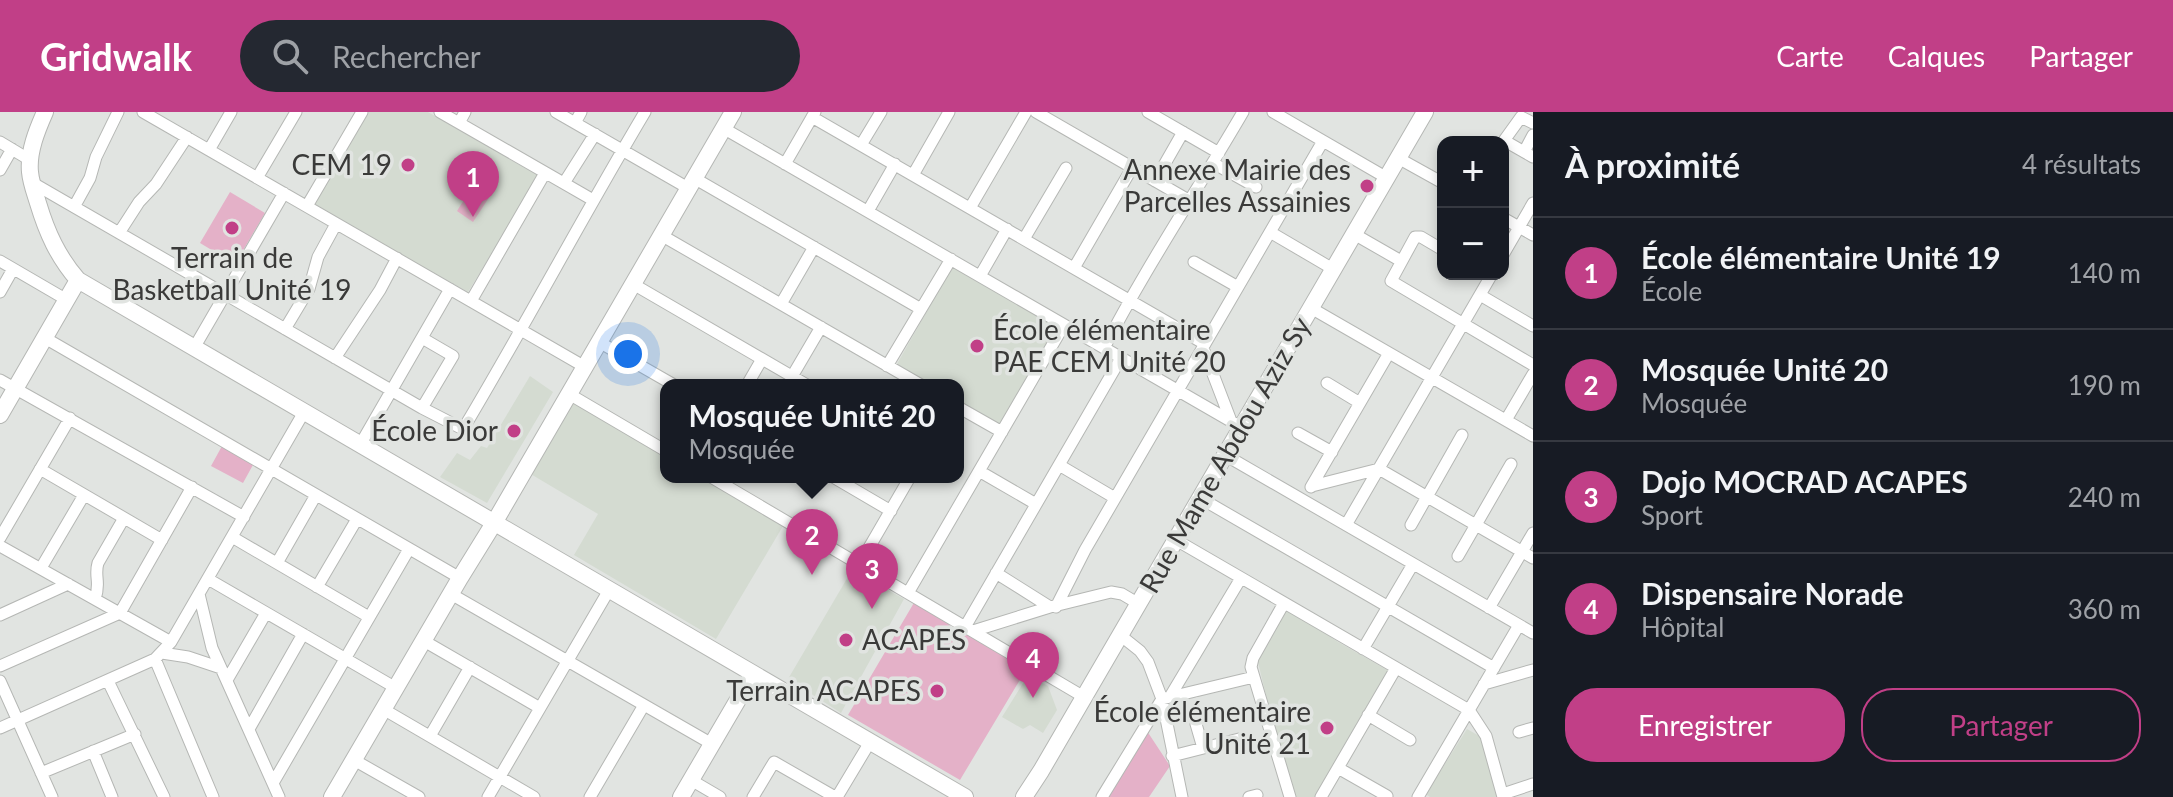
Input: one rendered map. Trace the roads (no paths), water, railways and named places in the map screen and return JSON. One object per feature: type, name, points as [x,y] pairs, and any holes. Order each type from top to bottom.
[{"type":"street","points":[[45,112],[30,160],[31,182],[53,246],[78,280],[965,797]]},
{"type":"street","points":[[74,207],[118,112]]},
{"type":"street","points":[[143,112],[585,367]]},
{"type":"street","points":[[209,150],[231,112]]},
{"type":"street","points":[[257,178],[296,112]]},
{"type":"street","points":[[307,206],[362,112]]},
{"type":"street","points":[[440,112],[462,117],[545,173],[593,200]]},
{"type":"street","points":[[556,112],[578,117],[595,134],[622,150],[814,247],[921,309]]},
{"type":"street","points":[[31,182],[461,428],[522,331],[645,112]]},
{"type":"street","points":[[332,797],[733,112]]},
{"type":"street","points":[[861,145],[881,112]]},
{"type":"street","points":[[913,175],[949,112]]},
{"type":"street","points":[[970,208],[1026,112]]},
{"type":"street","points":[[1036,112],[1190,201]]},
{"type":"street","points":[[1148,112],[1183,132],[1256,187]]},
{"type":"street","points":[[1104,348],[1129,299],[1243,112]]},
{"type":"street","points":[[1273,112],[1387,178]]},
{"type":"street","name":"Rue Mame Abdou Aziz Sy","points":[[1024,797],[1225,455],[1236,424],[1311,308],[1425,112]]},
{"type":"street","points":[[785,164],[814,114],[861,145],[1129,299],[1204,346],[1236,424]]},
{"type":"street","points":[[1508,136],[1521,117],[1533,123]]},
{"type":"street","points":[[723,128],[1236,424]]},
{"type":"street","points":[[1155,181],[1183,132]]},
{"type":"street","points":[[564,183],[595,134]]},
{"type":"street","points":[[1509,144],[1528,155],[1533,135]]},
{"type":"street","points":[[119,233],[187,137]]},
{"type":"street","points":[[1053,607],[1323,141]]},
{"type":"street","points":[[0,142],[30,160]]},
{"type":"street","points":[[0,170],[12,149]]},
{"type":"street","points":[[1398,158],[1437,180]]},
{"type":"street","points":[[868,211],[895,164]]},
{"type":"street","points":[[1024,239],[1066,168]]},
{"type":"street","points":[[1074,268],[1132,168]]},
{"type":"street","points":[[471,301],[545,173]]},
{"type":"street","points":[[194,348],[284,193]]},
{"type":"street","points":[[1509,244],[1533,203]]},
{"type":"street","points":[[1509,221],[1533,235]]},
{"type":"street","points":[[285,329],[309,289],[320,253],[336,224]]},
{"type":"street","points":[[980,276],[1007,229]]},
{"type":"street","points":[[1270,232],[1333,269]]},
{"type":"street","points":[[1354,234],[1401,261]]},
{"type":"street","points":[[661,235],[910,379]]},
{"type":"street","points":[[1437,247],[1418,236],[1391,279],[1393,284],[1533,365]]},
{"type":"street","points":[[781,304],[814,247]]},
{"type":"street","points":[[335,358],[380,290],[397,258]]},
{"type":"street","points":[[887,366],[951,259]]},
{"type":"street","points":[[0,261],[67,300]]},
{"type":"street","points":[[1194,262],[1238,287]]},
{"type":"street","points":[[0,292],[13,269]]},
{"type":"street","points":[[0,415],[78,280]]},
{"type":"street","points":[[1346,525],[1487,280]]},
{"type":"street","points":[[633,284],[762,359],[787,379]]},
{"type":"street","points":[[360,445],[450,289]]},
{"type":"street","points":[[1480,295],[1533,326]]},
{"type":"street","points":[[1311,308],[1533,436]]},
{"type":"street","points":[[908,593],[1064,325]]},
{"type":"street","points":[[791,379],[821,327]]},
{"type":"street","points":[[45,338],[460,578]]},
{"type":"street","points":[[422,338],[453,356],[422,408]]},
{"type":"street","points":[[599,342],[664,379]]},
{"type":"street","points":[[1304,500],[1389,353]]},
{"type":"street","points":[[969,629],[996,573],[1121,358]]},
{"type":"street","points":[[750,379],[762,359]]},
{"type":"street","points":[[1506,420],[1533,374]]},
{"type":"street","points":[[0,380],[244,517]]},
{"type":"street","points":[[1327,383],[1360,403]]},
{"type":"street","points":[[569,394],[660,447]]},
{"type":"street","points":[[964,410],[1002,432]]},
{"type":"street","points":[[0,728],[158,656],[171,642],[304,412]]},
{"type":"street","points":[[0,538],[70,418]]},
{"type":"street","points":[[1298,433],[1332,452]]},
{"type":"street","points":[[1411,525],[1462,435]]},
{"type":"street","points":[[1225,455],[1533,633]]},
{"type":"street","points":[[1458,556],[1511,464]]},
{"type":"street","points":[[1059,465],[1115,498]]},
{"type":"street","points":[[40,469],[162,540]]},
{"type":"street","points":[[1312,486],[1379,469],[1528,555]]},
{"type":"street","points":[[979,471],[1036,504]]},
{"type":"street","points":[[732,483],[859,565],[1084,697]]},
{"type":"street","points":[[843,483],[891,511]]},
{"type":"street","points":[[859,565],[907,483]]},
{"type":"street","points":[[0,666],[120,613],[192,487]]},
{"type":"street","points":[[41,568],[84,495]]},
{"type":"street","points":[[277,563],[316,495]]},
{"type":"street","points":[[1200,498],[1494,668]]},
{"type":"street","points":[[95,599],[99,584],[96,568],[124,518]]},
{"type":"street","points":[[317,587],[357,519]]},
{"type":"street","points":[[1489,608],[1528,555],[1533,533]]},
{"type":"street","points":[[232,537],[369,617]]},
{"type":"street","points":[[1176,540],[1469,710],[1486,736],[1503,795],[1533,784]]},
{"type":"street","points":[[0,546],[171,642]]},
{"type":"street","points":[[273,783],[409,549]]},
{"type":"street","points":[[1363,649],[1413,564]]},
{"type":"street","points":[[996,573],[1053,607]]},
{"type":"street","points":[[1102,797],[1241,578]]},
{"type":"street","points":[[208,579],[396,688]]},
{"type":"street","points":[[0,615],[68,584]]},
{"type":"street","points":[[488,797],[609,590]]},
{"type":"street","points":[[969,629],[1111,592],[1122,594],[1139,604]]},
{"type":"street","points":[[199,594],[207,631],[221,668],[279,797]]},
{"type":"street","points":[[451,594],[712,744]]},
{"type":"street","points":[[1284,603],[1251,663],[1290,797]]},
{"type":"street","points":[[227,680],[266,613]]},
{"type":"street","points":[[1418,797],[1519,625]]},
{"type":"street","points":[[249,729],[303,634]]},
{"type":"street","points":[[1120,635],[1145,656],[1167,697],[1172,756],[1182,797]]},
{"type":"street","points":[[424,641],[540,708]]},
{"type":"street","points":[[158,656],[188,657],[221,668]]},
{"type":"street","points":[[158,656],[213,797]]},
{"type":"street","points":[[430,736],[470,667]]},
{"type":"street","points":[[1321,797],[1396,668]]},
{"type":"street","points":[[1484,684],[1533,670]]},
{"type":"street","points":[[681,797],[753,674]]},
{"type":"street","points":[[1167,697],[1254,677]]},
{"type":"street","points":[[0,681],[52,797]]},
{"type":"street","points":[[108,681],[164,797]]},
{"type":"street","points":[[590,797],[644,705]]},
{"type":"street","points":[[383,709],[534,797]]},
{"type":"street","points":[[1368,715],[1410,740]]},
{"type":"street","points":[[1196,724],[1203,748]]},
{"type":"street","points":[[1519,732],[1533,728]]},
{"type":"street","points":[[41,773],[135,734]]},
{"type":"street","points":[[1172,756],[1243,738]]},
{"type":"street","points":[[753,797],[774,762],[836,797],[870,742]]},
{"type":"street","points":[[93,751],[112,797]]},
{"type":"street","points":[[354,760],[419,797]]},
{"type":"street","points":[[1338,768],[1387,796]]},
{"type":"street","points":[[691,780],[720,797]]},
{"type":"place","name":"CEM 19","points":[[408,165]]},
{"type":"place","name":"Annexe Mairie des Parcelles Assainies","points":[[1367,186]]},
{"type":"place","name":"École élémentaire Unité 19","points":[[473,217]]},
{"type":"place","name":"Terrain de Basketball Unité 19","points":[[232,228]]},
{"type":"place","name":"École élémentaire PAE CEM Unité 20","points":[[977,346]]},
{"type":"place","name":"École Dior","points":[[514,431]]},
{"type":"place","name":"Mosquée Unité 20","points":[[812,575]]},
{"type":"place","name":"Dojo MOCRAD ACAPES","points":[[872,609]]},
{"type":"place","name":"ACAPES","points":[[846,640]]},
{"type":"place","name":"Terrain ACAPES","points":[[937,691]]},
{"type":"place","name":"Dispensaire Norade","points":[[1033,698]]},
{"type":"place","name":"École élémentaire Unité 21","points":[[1327,728]]}]
